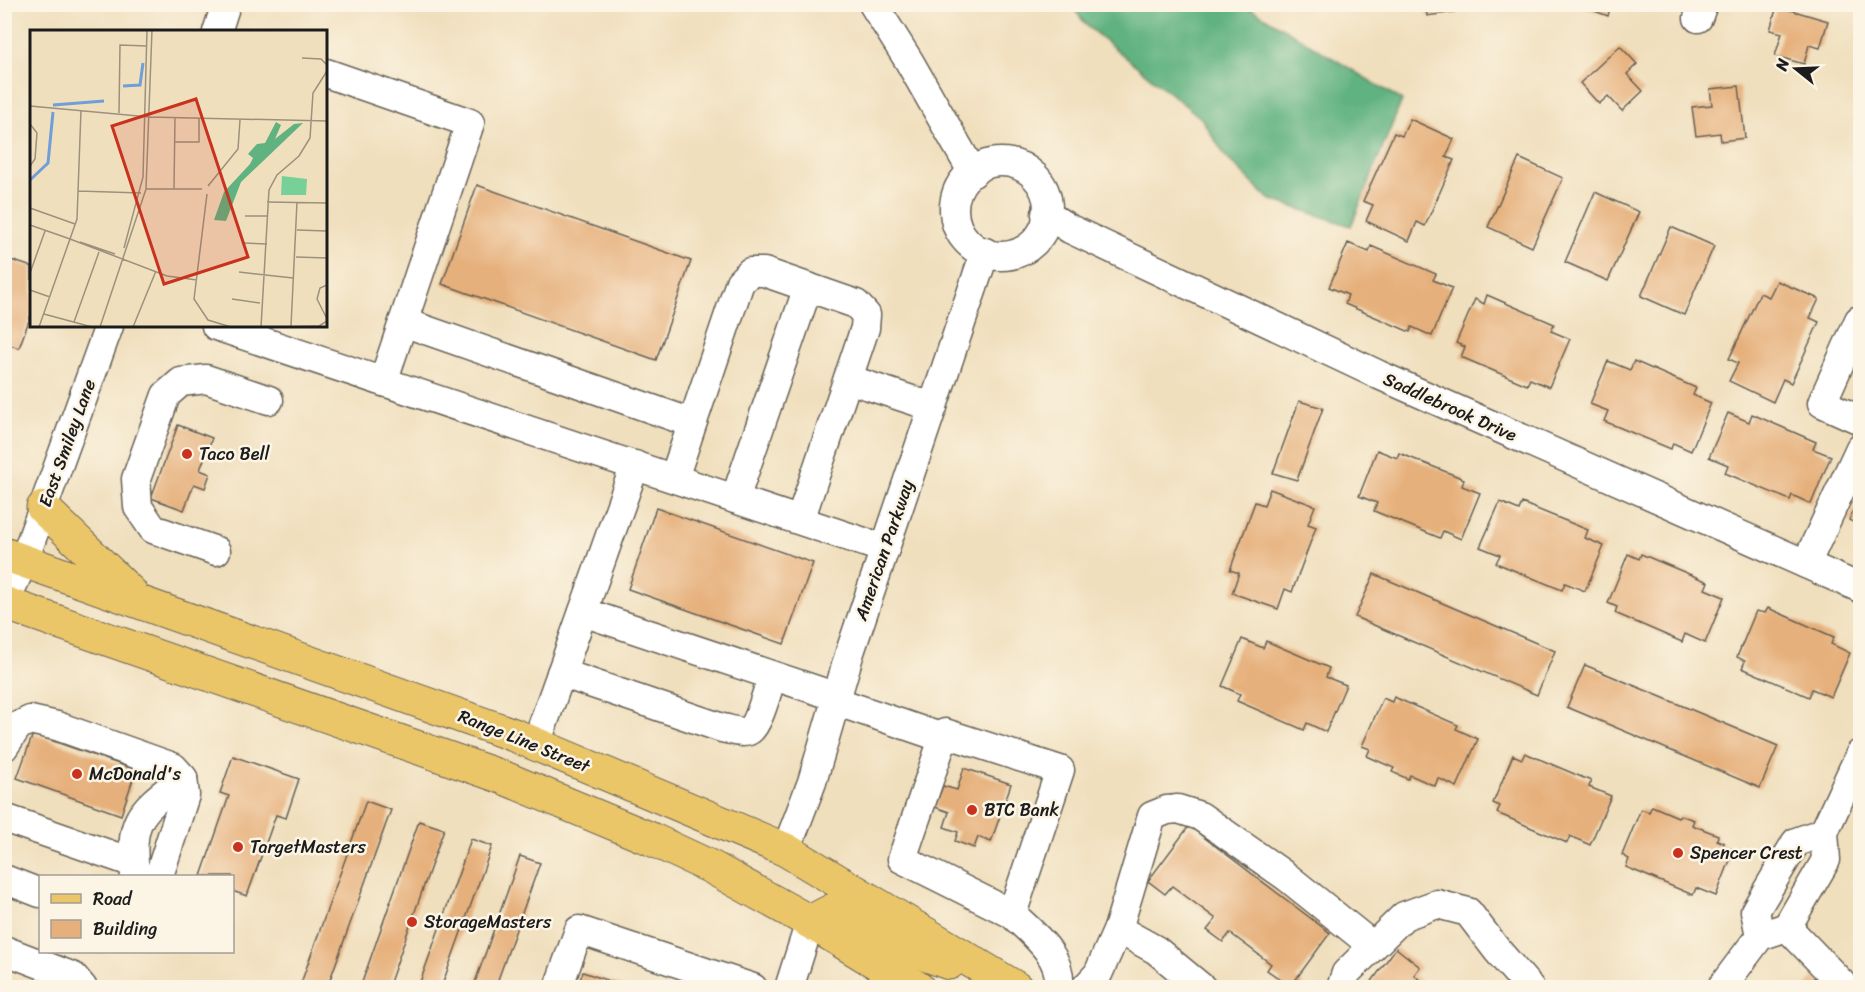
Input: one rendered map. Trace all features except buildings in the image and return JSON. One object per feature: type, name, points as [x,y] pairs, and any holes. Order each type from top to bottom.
[{"type":"main road","points":[[43,508],[138,601]]},
{"type":"main road","name":"Range Line Street","points":[[14,557],[514,735],[786,850],[1016,987]]},
{"type":"main road","points":[[5,604],[491,773],[651,839],[711,867],[810,922],[918,987]]},
{"type":"main road","points":[[593,815],[697,834],[755,861],[768,864],[778,861],[786,850]]},
{"type":"main road","points":[[810,922],[833,910],[848,914],[905,947],[1016,987]]},
{"type":"street","points":[[218,30],[226,4]]},
{"type":"street","points":[[873,4],[909,61],[973,173]]},
{"type":"street","points":[[327,73],[470,123],[383,382]]},
{"type":"street","points":[[1011,161],[1026,167],[1039,178],[1048,198],[1046,214],[1044,231],[1030,247],[1015,255],[1000,257],[971,247],[960,234],[954,218],[953,202],[960,183],[986,163],[1011,161]]},
{"type":"street","name":"Saddlebrook Drive","points":[[1046,214],[1070,229],[1379,375],[1860,588]]},
{"type":"street","name":"American Parkway","points":[[786,850],[812,782],[836,699],[985,252]]},
{"type":"street","points":[[674,478],[740,282],[750,272],[764,272],[856,304],[866,315],[865,327],[800,520]]},
{"type":"street","points":[[735,499],[808,287]]},
{"type":"street","points":[[1859,320],[1822,402],[1860,420]]},
{"type":"street","points":[[403,322],[692,423]]},
{"type":"street","name":"East Smiley Lane","points":[[5,604],[14,557],[43,508],[109,327]]},
{"type":"street","points":[[219,327],[885,549]]},
{"type":"street","points":[[216,551],[153,529],[138,507],[136,479],[166,395],[181,382],[206,379],[269,400]]},
{"type":"street","points":[[848,379],[933,407]]},
{"type":"street","points":[[1806,564],[1860,448]]},
{"type":"street","points":[[536,744],[635,465]]},
{"type":"street","points":[[582,612],[772,676],[943,738]]},
{"type":"street","points":[[561,673],[700,721],[742,732],[750,730],[756,724],[772,676]]},
{"type":"street","points":[[4,747],[18,726],[30,720],[57,726],[173,767],[183,778],[185,795],[159,875]]},
{"type":"street","points":[[1012,914],[1060,770],[945,733],[902,859],[1012,914],[1048,949],[1060,978],[1059,987]]},
{"type":"street","points":[[1720,987],[1760,936],[1788,927],[1826,860],[1824,832],[1860,754]]},
{"type":"street","points":[[4,818],[134,870],[132,848],[136,823],[148,805],[183,778]]},
{"type":"street","points":[[1091,986],[1118,929],[1152,816],[1167,810],[1178,809],[1200,816],[1287,877],[1373,946]]},
{"type":"street","points":[[1760,936],[1755,911],[1796,842],[1824,832]]},
{"type":"street","points":[[4,879],[39,893]]},
{"type":"street","points":[[1341,987],[1346,973],[1404,916],[1437,904],[1468,912],[1497,950],[1530,987]]},
{"type":"street","points":[[789,987],[810,922]]},
{"type":"street","points":[[1788,927],[1846,987]]},
{"type":"street","points":[[1118,929],[1156,950],[1202,987]]},
{"type":"street","points":[[558,987],[579,930],[753,987]]},
{"type":"street","points":[[4,950],[74,977],[83,987]]},
{"type":"green space","points":[[1071,5],[1245,5],[1402,100],[1351,226],[1269,199],[1226,157],[1201,118],[1087,26]]},
{"type":"place","name":"Taco Bell","points":[[187,454]]},
{"type":"place","name":"McDonald's","points":[[77,774]]},
{"type":"place","name":"BTC Bank","points":[[972,810]]},
{"type":"place","name":"TargetMasters","points":[[238,847]]},
{"type":"place","name":"Spencer Crest","points":[[1678,853]]},
{"type":"place","name":"StorageMasters","points":[[412,922]]}]
